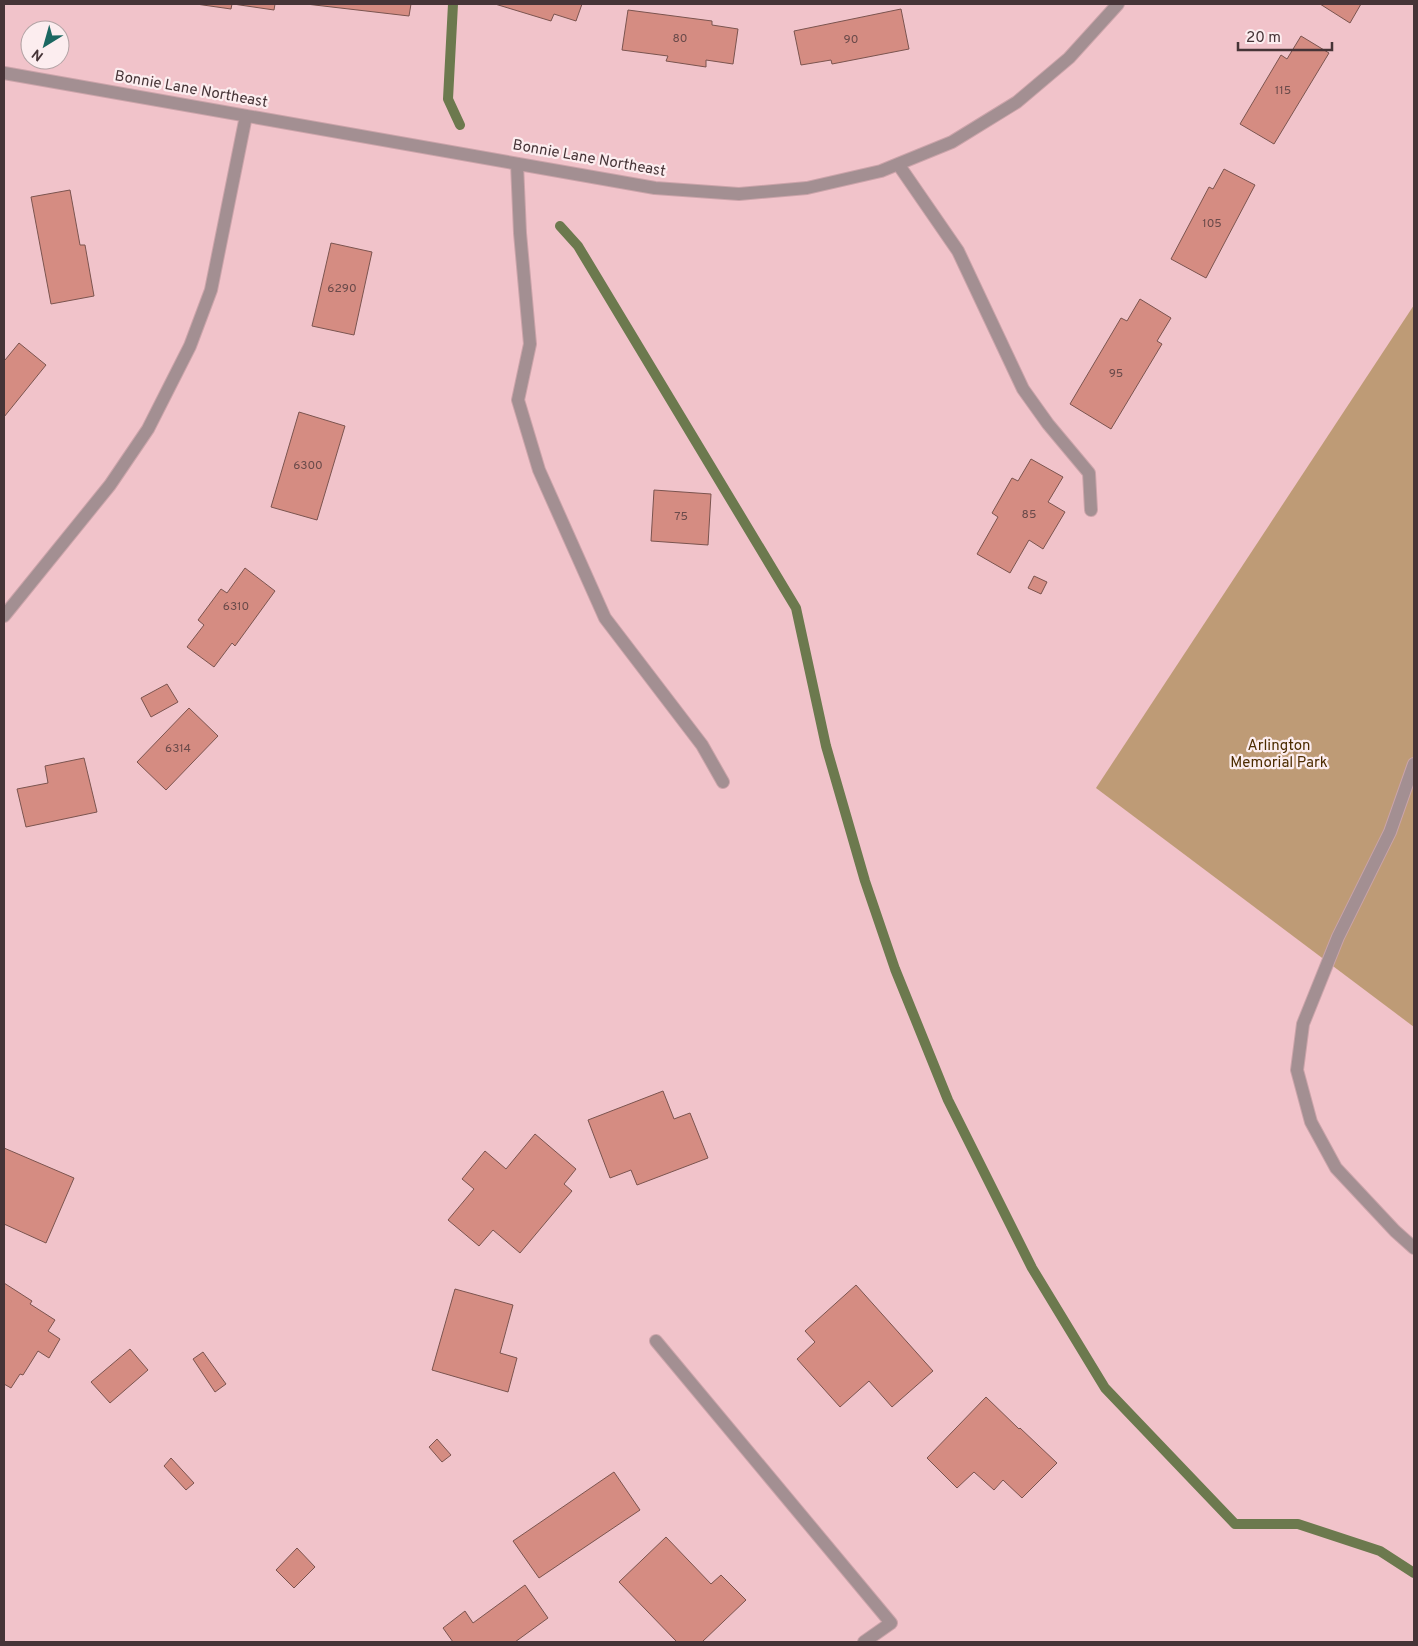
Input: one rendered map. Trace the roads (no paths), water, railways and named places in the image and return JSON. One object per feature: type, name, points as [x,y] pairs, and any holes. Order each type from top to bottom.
[{"type":"street","name":"Bonnie Lane Northeast","points":[[4,74],[655,188],[739,194],[807,188],[881,171],[952,142],[1017,102],[1069,58],[1118,4]]},
{"type":"street","points":[[4,616],[110,485],[148,429],[190,346],[211,290],[246,116]]},
{"type":"street","points":[[517,164],[520,233],[530,344],[518,400],[539,470],[605,618],[702,746],[723,782]]},
{"type":"street","points":[[898,164],[958,252],[1023,389],[1048,424],[1089,473],[1091,510]]},
{"type":"street","points":[[1414,764],[1390,832],[1338,937],[1304,1024],[1297,1070],[1311,1122],[1336,1168],[1395,1231],[1414,1248]]},
{"type":"street","points":[[656,1341],[891,1623],[864,1642]]},
{"type":"waterway","points":[[453,4],[448,99],[460,125]]},
{"type":"waterway","points":[[560,226],[578,246],[796,608],[826,746],[865,881],[895,969],[948,1100],[1032,1268],[1105,1388],[1235,1524],[1298,1524],[1380,1551],[1414,1573]]},
{"type":"park label","name":"Arlington Memorial Park","points":[[1279,754]]}]
